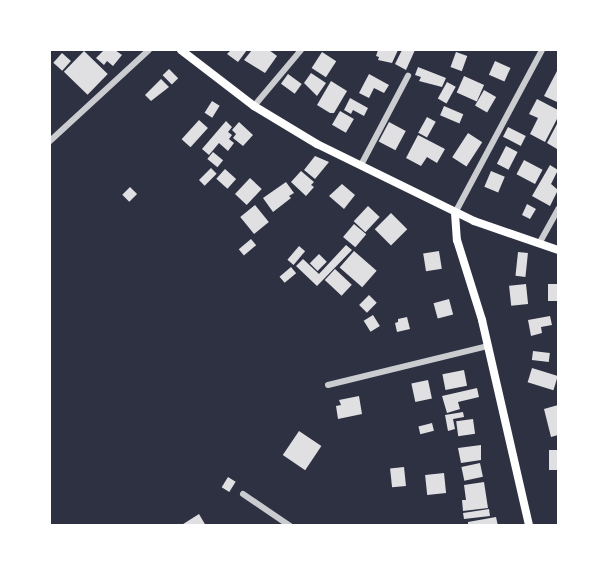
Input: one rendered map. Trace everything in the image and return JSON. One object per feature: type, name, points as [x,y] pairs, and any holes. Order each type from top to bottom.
[{"type":"main road","points":[[181,50],[254,106],[317,144],[455,213],[558,250]]},
{"type":"main road","points":[[455,213],[457,240],[488,346],[530,525]]},
{"type":"street","points":[[50,141],[149,50]]},
{"type":"street","points":[[254,106],[302,50]]},
{"type":"street","points":[[455,213],[542,50]]},
{"type":"street","points":[[361,165],[408,76]]},
{"type":"street","points":[[540,242],[558,209]]},
{"type":"street","points":[[328,385],[488,346]]},
{"type":"street","points":[[243,494],[290,525]]},
{"type":"building","points":[[104,50],[115,50],[122,55],[113,66],[107,61],[104,65],[96,58]]},
{"type":"building","points":[[231,50],[247,50],[238,62],[227,54]]},
{"type":"building","points":[[252,50],[269,50],[277,56],[265,73],[244,60]]},
{"type":"building","points":[[378,50],[398,50],[392,63],[378,60],[379,57],[376,56]]},
{"type":"building","points":[[402,50],[415,50],[406,70],[395,64]]},
{"type":"building","points":[[84,51],[108,74],[88,95],[64,72]]},
{"type":"building","points":[[322,52],[336,61],[326,77],[312,68]]},
{"type":"building","points":[[456,52],[467,56],[462,71],[451,67]]},
{"type":"building","points":[[62,53],[71,61],[62,71],[53,63]]},
{"type":"building","points":[[495,61],[511,68],[504,82],[489,75]]},
{"type":"building","points":[[418,67],[446,78],[442,87],[419,81],[421,77],[415,75]]},
{"type":"building","points":[[169,69],[178,78],[172,85],[163,75]]},
{"type":"building","points":[[558,69],[558,99],[557,102],[544,96]]},
{"type":"building","points":[[311,73],[326,83],[317,96],[304,83]]},
{"type":"building","points":[[288,74],[302,84],[295,94],[281,84]]},
{"type":"building","points":[[369,74],[389,85],[384,93],[374,88],[369,98],[359,93]]},
{"type":"building","points":[[464,76],[484,85],[477,101],[457,92]]},
{"type":"building","points":[[161,79],[169,87],[151,101],[145,95]]},
{"type":"building","points":[[331,81],[347,91],[334,113],[317,105]]},
{"type":"building","points":[[447,82],[456,87],[447,103],[438,99]]},
{"type":"building","points":[[484,90],[496,97],[487,113],[475,106]]},
{"type":"building","points":[[350,98],[368,108],[364,116],[353,110],[351,114],[344,110]]},
{"type":"building","points":[[537,99],[558,110],[558,117],[545,142],[530,134],[538,118],[529,114]]},
{"type":"building","points":[[212,101],[220,106],[212,118],[205,113]]},
{"type":"building","points":[[444,106],[463,114],[459,123],[440,115]]},
{"type":"building","points":[[340,111],[354,119],[346,133],[332,125]]},
{"type":"building","points":[[427,117],[436,122],[427,138],[418,133]]},
{"type":"building","points":[[199,120],[208,128],[191,147],[182,139]]},
{"type":"building","points":[[226,121],[232,127],[228,132],[232,135],[229,139],[234,143],[228,151],[219,143],[209,155],[202,149]]},
{"type":"building","points":[[239,122],[253,135],[243,146],[233,138],[236,134],[232,130]]},
{"type":"building","points":[[389,122],[406,131],[395,150],[379,141]]},
{"type":"building","points":[[558,122],[558,146],[557,149],[547,143]]},
{"type":"building","points":[[508,127],[526,136],[521,146],[503,137]]},
{"type":"building","points":[[468,133],[482,142],[466,167],[452,157]]},
{"type":"building","points":[[418,135],[445,149],[437,163],[427,157],[421,166],[406,158]]},
{"type":"building","points":[[506,146],[518,152],[509,170],[497,164]]},
{"type":"building","points":[[213,152],[223,160],[217,167],[207,159]]},
{"type":"building","points":[[315,156],[329,162],[315,179],[304,170]]},
{"type":"building","points":[[524,160],[543,170],[535,184],[516,174]]},
{"type":"building","points":[[550,165],[558,170],[551,184],[558,190],[550,206],[532,196]]},
{"type":"building","points":[[211,168],[217,174],[205,186],[199,180]]},
{"type":"building","points":[[225,169],[236,179],[227,189],[216,179]]},
{"type":"building","points":[[301,171],[314,182],[311,185],[314,187],[306,196],[291,182]]},
{"type":"building","points":[[491,171],[505,177],[498,193],[484,187]]},
{"type":"building","points":[[250,178],[262,189],[247,205],[235,194]]},
{"type":"building","points":[[286,182],[294,193],[273,212],[263,198]]},
{"type":"building","points":[[342,184],[355,195],[344,209],[329,196]]},
{"type":"building","points":[[130,187],[137,194],[129,202],[122,195]]},
{"type":"building","points":[[527,204],[536,209],[530,219],[522,215]]},
{"type":"building","points":[[255,205],[269,222],[254,234],[240,217]]},
{"type":"building","points":[[368,206],[380,217],[365,232],[354,221]]},
{"type":"building","points":[[391,213],[407,229],[391,246],[375,229]]},
{"type":"building","points":[[354,224],[366,234],[355,247],[343,237]]},
{"type":"building","points":[[251,239],[256,245],[244,255],[239,249]]},
{"type":"building","points":[[346,245],[352,250],[317,286],[296,266],[303,259],[319,274]]},
{"type":"building","points":[[299,246],[305,251],[294,265],[287,260]]},
{"type":"building","points":[[354,251],[377,271],[362,287],[340,268]]},
{"type":"building","points":[[439,251],[442,269],[426,271],[423,254]]},
{"type":"building","points":[[518,252],[528,253],[525,277],[515,276]]},
{"type":"building","points":[[319,254],[327,262],[318,271],[310,263]]},
{"type":"building","points":[[291,267],[296,273],[285,283],[280,277]]},
{"type":"building","points":[[335,269],[352,285],[342,296],[325,280]]},
{"type":"building","points":[[526,284],[528,304],[511,306],[509,286]]},
{"type":"building","points":[[548,284],[558,284],[558,301],[548,301]]},
{"type":"building","points":[[369,295],[377,303],[367,313],[359,305]]},
{"type":"building","points":[[449,299],[453,314],[438,319],[434,303]]},
{"type":"building","points":[[373,315],[380,326],[371,332],[364,321]]},
{"type":"building","points":[[550,316],[552,325],[541,327],[542,333],[531,336],[528,320]]},
{"type":"building","points":[[407,317],[410,329],[397,332],[395,323],[398,319]]},
{"type":"building","points":[[533,351],[550,353],[549,362],[532,360]]},
{"type":"building","points":[[532,368],[558,376],[553,390],[528,382]]},
{"type":"building","points":[[464,370],[467,386],[445,390],[442,374]]},
{"type":"building","points":[[428,380],[432,399],[415,402],[411,384]]},
{"type":"building","points":[[477,388],[479,397],[458,402],[460,409],[447,413],[442,396]]},
{"type":"building","points":[[359,396],[362,414],[338,419],[336,406],[341,405],[339,400]]},
{"type":"building","points":[[558,405],[558,435],[551,437],[544,409]]},
{"type":"building","points":[[463,412],[464,417],[453,419],[455,429],[448,431],[445,415]]},
{"type":"building","points":[[473,419],[475,434],[458,436],[456,421]]},
{"type":"building","points":[[432,423],[434,431],[420,434],[418,426]]},
{"type":"building","points":[[299,431],[321,446],[305,470],[283,455]]},
{"type":"building","points":[[481,445],[481,460],[461,463],[458,448]]},
{"type":"building","points":[[549,450],[558,450],[558,470],[549,470]]},
{"type":"building","points":[[480,463],[483,477],[464,481],[461,467]]},
{"type":"building","points":[[404,467],[406,486],[392,487],[390,468]]},
{"type":"building","points":[[444,473],[446,493],[427,495],[425,475]]},
{"type":"building","points":[[228,477],[236,482],[229,492],[222,487]]},
{"type":"building","points":[[484,482],[488,508],[463,511],[462,500],[466,500],[464,485]]},
{"type":"building","points":[[489,509],[490,516],[464,519],[463,513]]},
{"type":"building","points":[[199,514],[206,526],[180,526]]},
{"type":"building","points":[[496,517],[498,526],[468,526],[468,522]]}]
